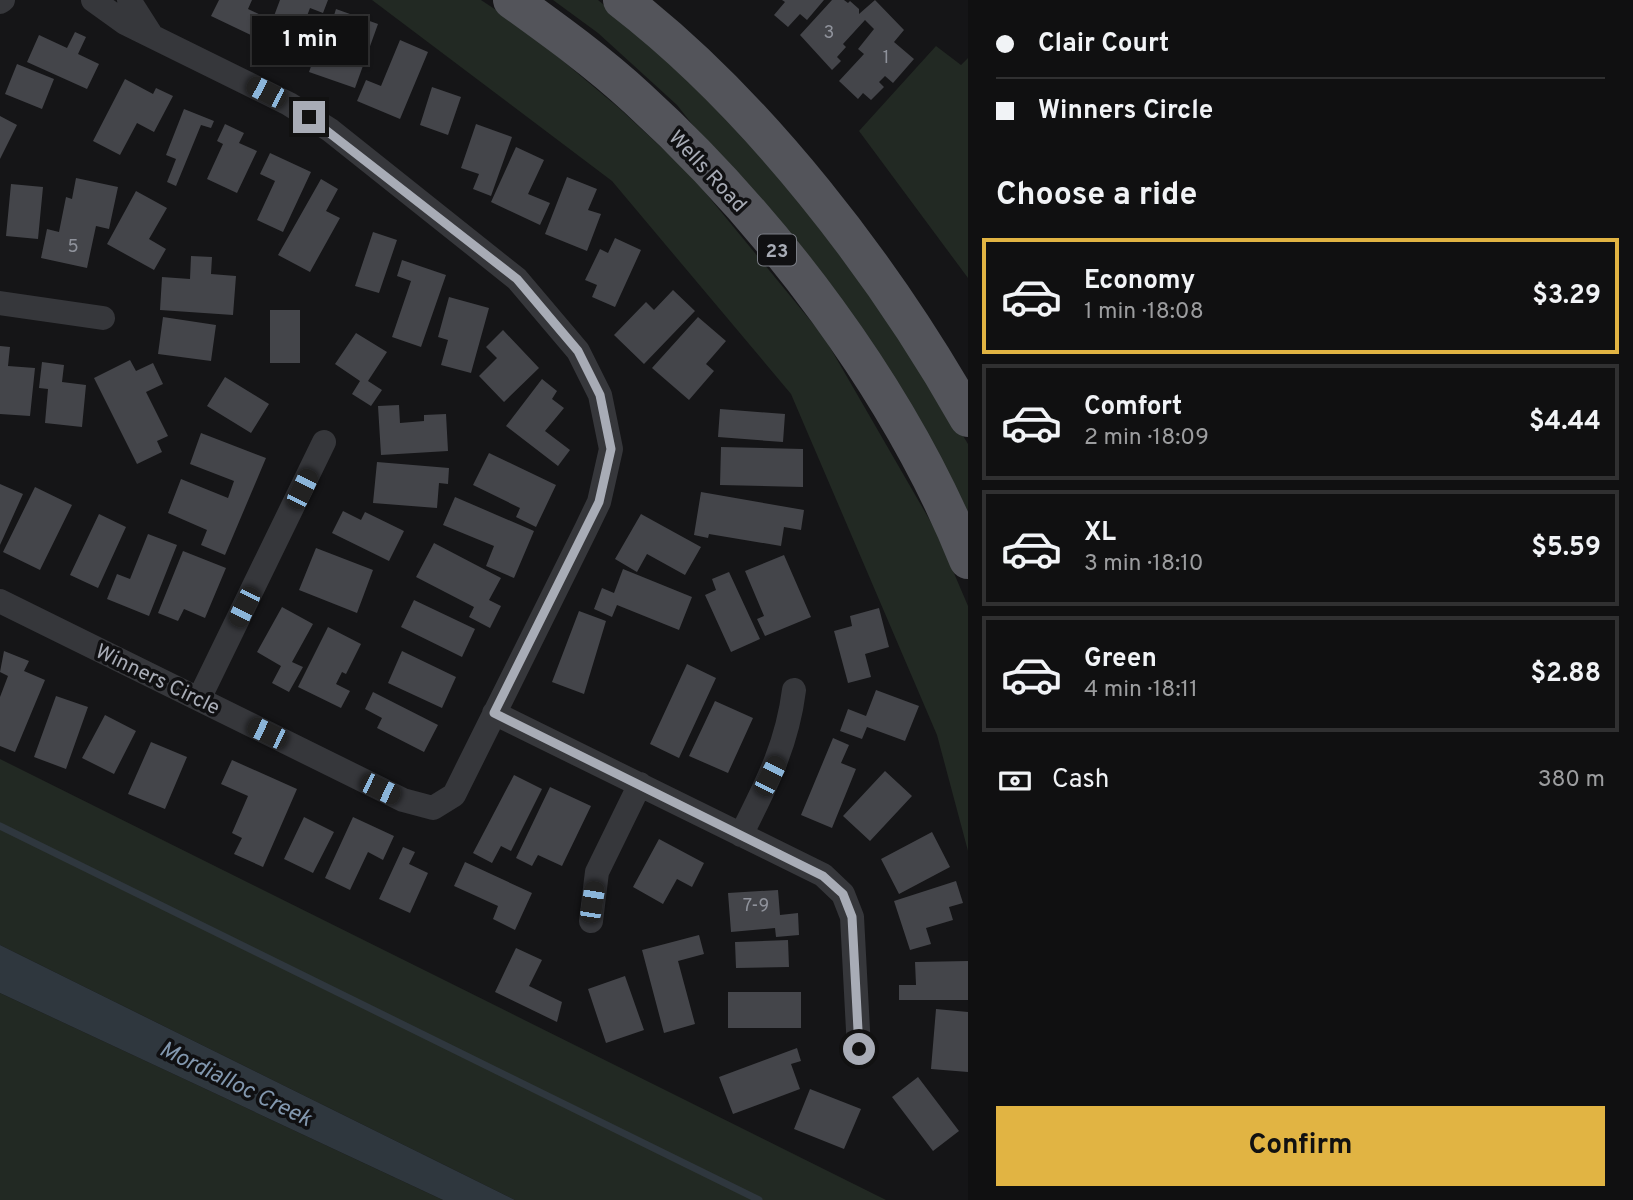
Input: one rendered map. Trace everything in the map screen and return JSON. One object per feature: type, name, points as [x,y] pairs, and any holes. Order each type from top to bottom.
[{"type":"main road","name":"Wells Road","points":[[512,0],[561,35],[637,97],[741,205],[814,294],[856,355],[919,458],[968,560]]},
{"type":"main road","points":[[622,0],[657,27],[714,82],[841,224],[919,335],[968,418]]},
{"type":"street","name":"Winners Circle","points":[[0,601],[403,800],[433,808],[454,795],[599,502],[611,449],[600,395],[578,351],[517,279],[330,130],[289,104],[125,23],[93,0]]},
{"type":"street","points":[[129,0],[151,34]]},
{"type":"street","points":[[0,303],[103,318]]},
{"type":"street","points":[[199,699],[324,443]]},
{"type":"street","points":[[741,835],[780,757],[790,723],[794,690]]},
{"type":"street","points":[[494,713],[823,876],[843,894],[852,917],[855,940],[859,1049]]},
{"type":"street","points":[[591,921],[597,872],[640,784]]},
{"type":"shaded area","points":[[372,0],[481,0],[526,30],[619,108],[690,174],[824,337],[936,531],[968,606],[968,851],[937,735],[791,394],[612,181]]},
{"type":"shaded area","points":[[553,0],[598,0],[680,69],[755,144],[852,268],[926,374],[968,444],[968,531],[710,147],[677,105],[598,33]]},
{"type":"shaded area","points":[[936,46],[961,65],[968,58],[968,278],[859,131]]},
{"type":"shaded area","points":[[0,759],[886,1200],[515,1200],[0,945]]},
{"type":"shaded area","points":[[0,993],[443,1200],[0,1200]]},
{"type":"water","name":"Mordialloc Creek","points":[[0,945],[515,1200],[443,1200],[0,993]]},
{"type":"building","points":[[219,0],[252,0],[248,9],[265,17],[255,37],[211,16]]},
{"type":"building","points":[[280,0],[328,0],[323,13],[310,8],[301,32],[314,37],[307,55],[265,40]]},
{"type":"building","points":[[782,0],[824,0],[807,20],[800,14],[788,27],[774,15],[785,2]]},
{"type":"building","points":[[832,0],[844,0],[848,3],[850,1],[859,9],[859,14],[875,0],[904,30],[894,42],[914,59],[893,83],[885,76],[879,82],[884,87],[871,100],[863,93],[858,99],[839,81],[864,54],[858,49],[874,29],[865,20],[843,44],[846,47],[837,57],[841,61],[832,70],[800,35]]},
{"type":"building","points":[[336,9],[378,24],[355,88],[309,72],[319,44],[336,50],[342,33],[330,28]]},
{"type":"building","points":[[75,32],[86,37],[78,54],[99,64],[87,89],[27,62],[39,35],[67,48]]},
{"type":"building","points":[[400,40],[428,52],[400,119],[357,101],[366,80],[381,86]]},
{"type":"building","points":[[17,64],[54,79],[42,109],[5,94]]},
{"type":"building","points":[[125,79],[153,94],[156,88],[173,96],[154,132],[137,123],[120,155],[93,141]]},
{"type":"building","points":[[432,87],[461,97],[448,135],[420,125]]},
{"type":"building","points":[[184,109],[214,121],[211,128],[201,125],[176,186],[167,182],[176,159],[166,155]]},
{"type":"building","points":[[0,116],[17,125],[0,159]]},
{"type":"building","points":[[225,124],[244,133],[239,143],[257,151],[237,193],[207,179],[223,144],[217,141]]},
{"type":"building","points":[[476,124],[512,137],[491,196],[473,189],[479,174],[461,168]]},
{"type":"building","points":[[516,147],[544,160],[528,194],[550,203],[540,225],[491,202]]},
{"type":"building","points":[[270,153],[311,172],[283,232],[257,220],[275,181],[260,174]]},
{"type":"building","points":[[567,177],[597,189],[588,210],[601,214],[587,251],[545,234]]},
{"type":"building","points":[[76,178],[118,187],[109,229],[96,226],[87,268],[41,258],[47,229],[59,232],[66,197],[72,199]]},
{"type":"building","points":[[321,179],[338,189],[326,211],[340,218],[310,272],[278,255]]},
{"type":"building","points":[[11,184],[43,187],[38,239],[6,236]]},
{"type":"building","points":[[136,191],[167,208],[149,239],[166,249],[154,270],[107,244]]},
{"type":"building","points":[[373,232],[397,240],[379,293],[355,286]]},
{"type":"building","points":[[615,238],[641,250],[615,307],[592,297],[597,285],[585,280],[600,249],[608,253]]},
{"type":"building","points":[[191,256],[212,257],[211,274],[236,276],[233,315],[160,310],[162,277],[190,279]]},
{"type":"building","points":[[402,260],[446,275],[421,347],[392,337],[411,281],[397,276]]},
{"type":"building","points":[[673,290],[695,311],[644,364],[614,335],[646,302],[654,310]]},
{"type":"building","points":[[449,297],[489,308],[471,373],[441,365],[448,340],[438,337]]},
{"type":"building","points":[[270,310],[300,310],[300,363],[270,363]]},
{"type":"building","points":[[163,317],[216,325],[211,361],[158,354]]},
{"type":"building","points":[[698,317],[726,341],[706,364],[714,371],[689,400],[652,368]]},
{"type":"building","points":[[503,330],[539,368],[504,402],[479,376],[497,358],[486,347]]},
{"type":"building","points":[[356,333],[387,352],[368,381],[382,390],[371,406],[352,394],[360,381],[335,364]]},
{"type":"building","points":[[0,346],[10,347],[8,366],[35,368],[30,416],[0,414]]},
{"type":"building","points":[[130,360],[136,371],[153,363],[163,384],[146,392],[168,436],[157,441],[162,452],[137,464],[94,378]]},
{"type":"building","points":[[42,362],[64,365],[62,382],[86,385],[82,427],[45,423],[48,389],[39,388]]},
{"type":"building","points":[[225,377],[269,404],[251,433],[207,406]]},
{"type":"building","points":[[542,379],[557,391],[552,399],[564,408],[545,431],[570,450],[558,466],[506,426]]},
{"type":"building","points":[[399,405],[400,423],[424,421],[424,415],[446,414],[448,451],[381,455],[378,406]]},
{"type":"building","points":[[720,409],[785,414],[783,442],[718,437]]},
{"type":"building","points":[[201,433],[266,458],[225,555],[201,545],[207,530],[168,513],[181,479],[228,498],[234,481],[190,464]]},
{"type":"building","points":[[721,447],[803,449],[803,487],[720,485]]},
{"type":"building","points":[[489,453],[556,485],[536,527],[516,517],[520,508],[473,485]]},
{"type":"building","points":[[377,462],[449,468],[448,484],[439,483],[437,508],[373,503]]},
{"type":"building","points":[[0,484],[23,494],[0,545]]},
{"type":"building","points":[[35,487],[72,505],[40,570],[3,552]]},
{"type":"building","points":[[701,492],[804,510],[801,530],[784,527],[781,546],[709,534],[708,538],[694,535]]},
{"type":"building","points":[[455,497],[534,531],[514,578],[486,566],[494,546],[443,525]]},
{"type":"building","points":[[343,511],[361,520],[365,512],[404,531],[389,561],[332,533]]},
{"type":"building","points":[[99,514],[126,527],[98,588],[70,575]]},
{"type":"building","points":[[641,514],[701,547],[685,575],[647,554],[637,572],[615,559]]},
{"type":"building","points":[[148,534],[177,545],[149,616],[107,599],[117,574],[130,579]]},
{"type":"building","points":[[434,543],[501,578],[489,600],[501,606],[490,628],[469,617],[474,607],[416,577]]},
{"type":"building","points":[[316,548],[373,570],[357,613],[299,590]]},
{"type":"building","points":[[183,551],[226,568],[205,618],[184,609],[178,621],[158,613]]},
{"type":"building","points":[[784,555],[811,617],[765,636],[757,619],[764,616],[745,571]]},
{"type":"building","points":[[623,569],[692,597],[679,630],[617,605],[612,617],[594,609],[602,588],[614,593]]},
{"type":"building","points":[[729,572],[760,639],[731,652],[705,595],[716,590],[712,579]]},
{"type":"building","points":[[414,600],[475,629],[462,657],[401,627]]},
{"type":"building","points":[[282,607],[313,624],[292,662],[303,667],[289,692],[272,683],[281,666],[257,652]]},
{"type":"building","points":[[879,608],[889,647],[865,654],[871,677],[848,683],[834,631],[852,626],[850,616]]},
{"type":"building","points":[[579,611],[606,621],[584,694],[552,682]]},
{"type":"building","points":[[328,627],[361,644],[346,674],[342,672],[336,684],[350,691],[341,708],[298,687]]},
{"type":"building","points":[[4,651],[29,661],[24,671],[45,680],[15,752],[0,746],[0,697],[8,676],[0,672]]},
{"type":"building","points":[[402,651],[456,677],[442,708],[388,683]]},
{"type":"building","points":[[687,664],[716,678],[679,758],[650,744]]},
{"type":"building","points":[[876,690],[919,706],[905,741],[867,727],[862,739],[840,731],[848,709],[866,716]]},
{"type":"building","points":[[373,692],[438,725],[424,752],[377,728],[382,718],[365,709]]},
{"type":"building","points":[[56,696],[88,707],[66,769],[34,757]]},
{"type":"building","points":[[715,701],[753,718],[728,773],[689,756]]},
{"type":"building","points":[[105,715],[136,731],[114,774],[82,758]]},
{"type":"building","points":[[833,738],[849,745],[841,763],[856,769],[832,828],[801,815]]},
{"type":"building","points":[[151,742],[187,757],[165,809],[128,794]]},
{"type":"building","points":[[232,760],[297,789],[263,867],[234,854],[242,838],[232,833],[248,796],[221,784]]},
{"type":"building","points":[[885,771],[912,796],[870,841],[843,816]]},
{"type":"building","points":[[514,775],[542,789],[511,851],[501,846],[492,863],[473,853]]},
{"type":"building","points":[[550,787],[591,806],[562,866],[538,855],[532,866],[516,858]]},
{"type":"building","points":[[304,817],[334,832],[313,873],[284,859]]},
{"type":"building","points":[[353,817],[394,836],[383,860],[368,852],[350,890],[325,878]]},
{"type":"building","points":[[932,832],[950,867],[899,894],[881,859]]},
{"type":"building","points":[[659,839],[704,863],[692,887],[677,879],[663,904],[633,887]]},
{"type":"building","points":[[403,847],[415,852],[409,864],[428,873],[410,913],[379,899]]},
{"type":"building","points":[[465,862],[532,893],[515,930],[493,919],[498,906],[454,886]]},
{"type":"building","points":[[956,881],[963,903],[949,907],[953,920],[926,928],[931,944],[910,950],[894,901]]},
{"type":"building","points":[[778,890],[780,915],[798,913],[799,935],[776,937],[775,928],[731,932],[728,893]]},
{"type":"building","points":[[699,935],[704,954],[678,961],[695,1024],[664,1033],[642,950]]},
{"type":"building","points":[[788,940],[789,967],[736,968],[735,942]]},
{"type":"building","points":[[516,948],[542,960],[529,986],[562,1002],[557,1022],[495,992]]},
{"type":"building","points":[[968,961],[968,1000],[899,1000],[899,985],[916,985],[915,962]]},
{"type":"building","points":[[625,976],[644,1030],[606,1043],[588,989]]},
{"type":"building","points":[[728,992],[801,992],[801,1028],[728,1028]]},
{"type":"building","points":[[936,1009],[968,1012],[968,1072],[931,1069]]},
{"type":"building","points":[[797,1048],[801,1061],[791,1064],[800,1089],[733,1114],[719,1077]]},
{"type":"building","points":[[918,1077],[959,1131],[933,1151],[892,1097]]},
{"type":"building","points":[[810,1089],[861,1109],[844,1149],[794,1129]]},
{"type":"waterway","points":[[0,826],[759,1200]]},
{"type":"route","points":[[309,117],[330,130],[517,279],[578,351],[600,395],[611,449],[599,502],[494,713],[823,876],[843,894],[852,917],[855,940],[859,1049]]}]
